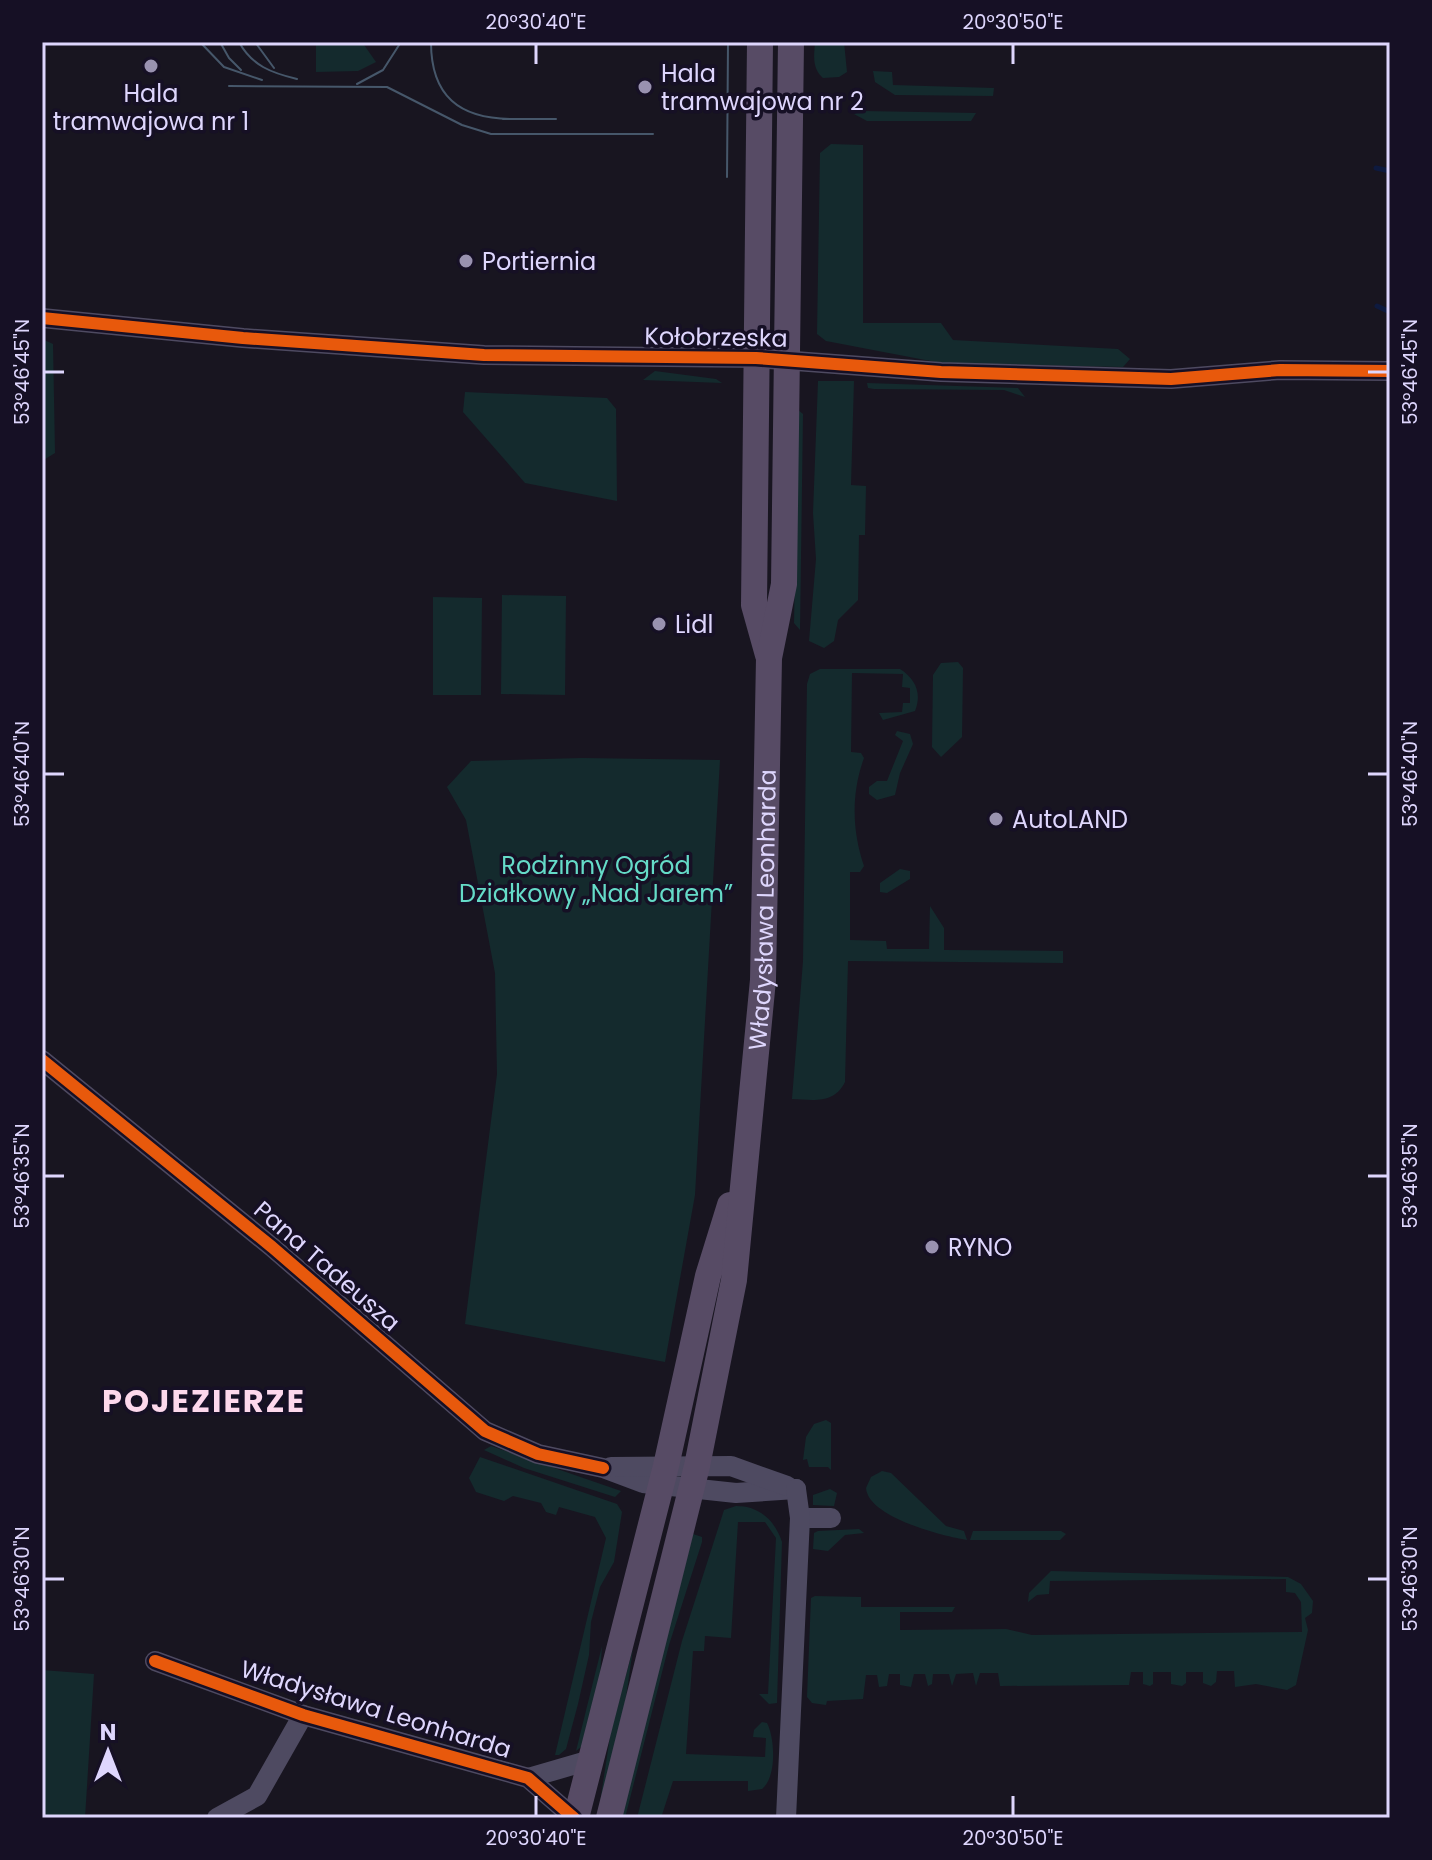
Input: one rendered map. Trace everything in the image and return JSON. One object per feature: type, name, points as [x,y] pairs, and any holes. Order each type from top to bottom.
[{"type":"main road","name":"Władysława Leonharda","points":[[760,42],[754,605],[769,658]]},
{"type":"main road","name":"Władysława Leonharda","points":[[609,1818],[695,1477],[734,1280],[763,980],[769,658],[784,584],[791,42]]},
{"type":"main road","name":"Władysława Leonharda","points":[[575,1818],[664,1475],[708,1276],[744,1162]]},
{"type":"street","name":"Kołobrzeska","points":[[42,318],[172,332],[447,353],[756,358],[941,372],[1171,379],[1280,370],[1390,371]]},
{"type":"street","name":"Pana Tadeusza","points":[[42,1060],[272,1247],[485,1431],[538,1454],[603,1468],[633,1480],[664,1475]]},
{"type":"street","points":[[664,1475],[695,1477],[736,1493],[796,1489],[800,1518],[786,1818]]},
{"type":"street","points":[[800,1518],[831,1518]]},
{"type":"street","name":"Władysława Leonharda","points":[[155,1661],[303,1715],[528,1778],[575,1818]]},
{"type":"street","points":[[217,1818],[257,1796],[303,1715]]},
{"type":"street","name":"Władysława Leonharda","points":[[528,1778],[590,1760]]},
{"type":"green space","points":[[316,42],[362,42],[376,62],[358,71],[316,72]]},
{"type":"green space","points":[[815,42],[844,42],[847,72],[839,77],[823,78],[815,66]]},
{"type":"green space","points":[[873,71],[892,72],[893,85],[994,88],[993,96],[895,95],[875,82]]},
{"type":"green space","points":[[863,111],[976,113],[971,121],[867,121],[854,114]]},
{"type":"green space","points":[[831,144],[863,145],[863,323],[941,323],[953,340],[1118,349],[1130,359],[1123,367],[941,363],[826,341],[817,334],[820,153]]},
{"type":"green space","points":[[666,335],[714,336],[715,342],[674,347]]},
{"type":"green space","points":[[42,339],[53,344],[55,453],[42,461]]},
{"type":"green space","points":[[655,371],[716,379],[722,383],[643,380]]},
{"type":"green space","points":[[818,381],[854,381],[851,485],[866,486],[865,535],[859,535],[858,600],[838,620],[834,641],[824,648],[809,641],[816,559],[813,513]]},
{"type":"green space","points":[[867,383],[1018,388],[1025,397],[1004,390],[874,389],[868,388]]},
{"type":"green space","points":[[465,392],[607,398],[616,409],[617,501],[525,483],[463,412]]},
{"type":"green space","points":[[798,410],[803,414],[800,630],[794,623]]},
{"type":"green space","points":[[502,595],[566,596],[565,695],[501,694]]},
{"type":"green space","points":[[433,597],[482,598],[481,695],[433,695]]},
{"type":"green space","points":[[958,662],[963,668],[962,737],[941,757],[932,747],[933,675],[941,663]]},
{"type":"green space","points":[[820,669],[900,669],[914,682],[918,693],[915,711],[883,720],[879,713],[902,712],[903,703],[910,703],[910,688],[902,687],[903,674],[852,673],[851,752],[861,753],[864,758],[857,785],[855,812],[857,839],[864,866],[860,872],[850,872],[850,940],[886,941],[887,949],[929,949],[930,906],[944,928],[944,950],[1063,951],[1063,963],[848,961],[845,1082],[829,1097],[808,1100],[792,1099],[803,961],[807,684],[810,674]]},
{"type":"green space","points":[[897,731],[910,734],[913,744],[900,773],[895,795],[877,800],[869,794],[869,787],[877,781],[887,781],[903,741],[895,735]]},
{"type":"green space","name":"Rodzinny Ogród Działkowy „Nad Jarem”","points":[[582,758],[720,760],[695,1195],[665,1362],[465,1324],[497,1074],[495,973],[466,820],[447,787],[471,761]]},
{"type":"green space","points":[[900,869],[910,871],[910,879],[887,893],[880,892],[880,883]]},
{"type":"green space","points":[[826,1420],[831,1423],[831,1470],[828,1467],[809,1467],[807,1459],[803,1460],[806,1437],[814,1424]]},
{"type":"green space","points":[[491,1446],[621,1491],[615,1497],[524,1468],[484,1450]]},
{"type":"green space","points":[[480,1457],[617,1504],[622,1512],[614,1562],[600,1587],[591,1622],[589,1655],[578,1704],[566,1749],[559,1755],[555,1755],[606,1538],[595,1517],[559,1507],[556,1515],[546,1512],[541,1503],[513,1496],[504,1501],[476,1492],[469,1478]]},
{"type":"green space","points":[[882,1471],[891,1473],[946,1526],[964,1531],[967,1540],[908,1523],[879,1508],[866,1488],[871,1477]]},
{"type":"green space","points":[[830,1489],[837,1493],[834,1506],[813,1505],[813,1495]]},
{"type":"green space","points":[[736,1506],[765,1516],[782,1542],[777,1703],[769,1704],[759,1694],[768,1694],[776,1538],[765,1522],[738,1522],[731,1638],[705,1636],[704,1651],[693,1651],[686,1754],[765,1757],[766,1738],[753,1737],[754,1730],[762,1722],[767,1723],[773,1747],[770,1776],[762,1789],[748,1791],[748,1781],[673,1781],[661,1818],[637,1818],[682,1641],[724,1510]]},
{"type":"green space","points":[[859,1529],[864,1533],[845,1535],[828,1551],[813,1549],[814,1533],[818,1531]]},
{"type":"green space","points":[[973,1531],[1061,1531],[1066,1534],[1060,1540],[970,1540]]},
{"type":"green space","points":[[693,1534],[702,1537],[702,1542],[669,1645],[625,1818],[621,1818]]},
{"type":"green space","points":[[1051,1571],[1288,1577],[1301,1584],[1313,1601],[1312,1613],[1305,1618],[1308,1630],[1296,1685],[1287,1690],[1256,1684],[1235,1687],[1234,1671],[1217,1671],[1216,1682],[1211,1686],[1203,1683],[1203,1672],[1186,1672],[1186,1683],[1182,1686],[1171,1684],[1171,1672],[1153,1672],[1153,1684],[1150,1686],[1143,1684],[1143,1672],[1131,1672],[1129,1685],[1000,1686],[998,1673],[980,1673],[976,1686],[973,1673],[956,1674],[952,1686],[949,1674],[933,1674],[932,1684],[928,1686],[925,1674],[914,1674],[911,1687],[900,1685],[900,1674],[889,1674],[887,1686],[879,1687],[877,1675],[866,1675],[863,1699],[827,1701],[826,1705],[812,1703],[807,1697],[811,1598],[815,1596],[861,1597],[861,1607],[955,1607],[952,1612],[900,1612],[900,1630],[1006,1629],[1032,1635],[1302,1632],[1301,1602],[1295,1593],[1286,1592],[1286,1579],[1050,1581],[1049,1594],[1037,1595],[1028,1602],[1029,1593]]},
{"type":"green space","points":[[602,1646],[600,1675],[582,1746],[576,1751]]},
{"type":"green space","points":[[633,1649],[622,1724],[599,1809],[611,1730]]},
{"type":"green space","points":[[42,1670],[94,1674],[85,1818],[42,1818]]},
{"type":"waterway","points":[[1376,168],[1390,171]]},
{"type":"waterway","points":[[1377,306],[1390,312]]},
{"type":"tram line","points":[[200,42],[224,67],[262,80]]},
{"type":"tram line","points":[[220,42],[241,70]]},
{"type":"tram line","points":[[239,42],[250,57],[264,67],[297,79]]},
{"type":"tram line","points":[[255,42],[274,68]]},
{"type":"tram line","points":[[357,84],[383,70],[401,42]]},
{"type":"tram line","points":[[431,42],[436,77],[452,101],[477,115],[513,119]]},
{"type":"tram line","points":[[727,177],[728,42]]},
{"type":"tram line","points":[[229,86],[387,87],[462,125],[491,134],[653,134]]},
{"type":"tram line","points":[[503,119],[556,119]]},
{"type":"cycle path","points":[[42,318],[243,338],[484,355],[756,358],[941,372],[1171,379],[1280,370],[1390,371]]},
{"type":"cycle path","points":[[42,1060],[272,1247],[485,1431],[538,1454],[603,1468]]},
{"type":"cycle path","points":[[155,1661],[303,1715],[528,1778],[574,1818]]},
{"type":"place","name":"Hala tramwajowa nr 1","points":[[151,66]]},
{"type":"place","name":"Hala tramwajowa nr 2","points":[[645,87]]},
{"type":"place","name":"Portiernia","points":[[466,261]]},
{"type":"place","name":"Lidl","points":[[659,624]]},
{"type":"place","name":"AutoLAND","points":[[996,819]]},
{"type":"place","name":"RYNO","points":[[932,1247]]},
{"type":"district","name":"POJEZIERZE","points":[[204,1400]]}]
